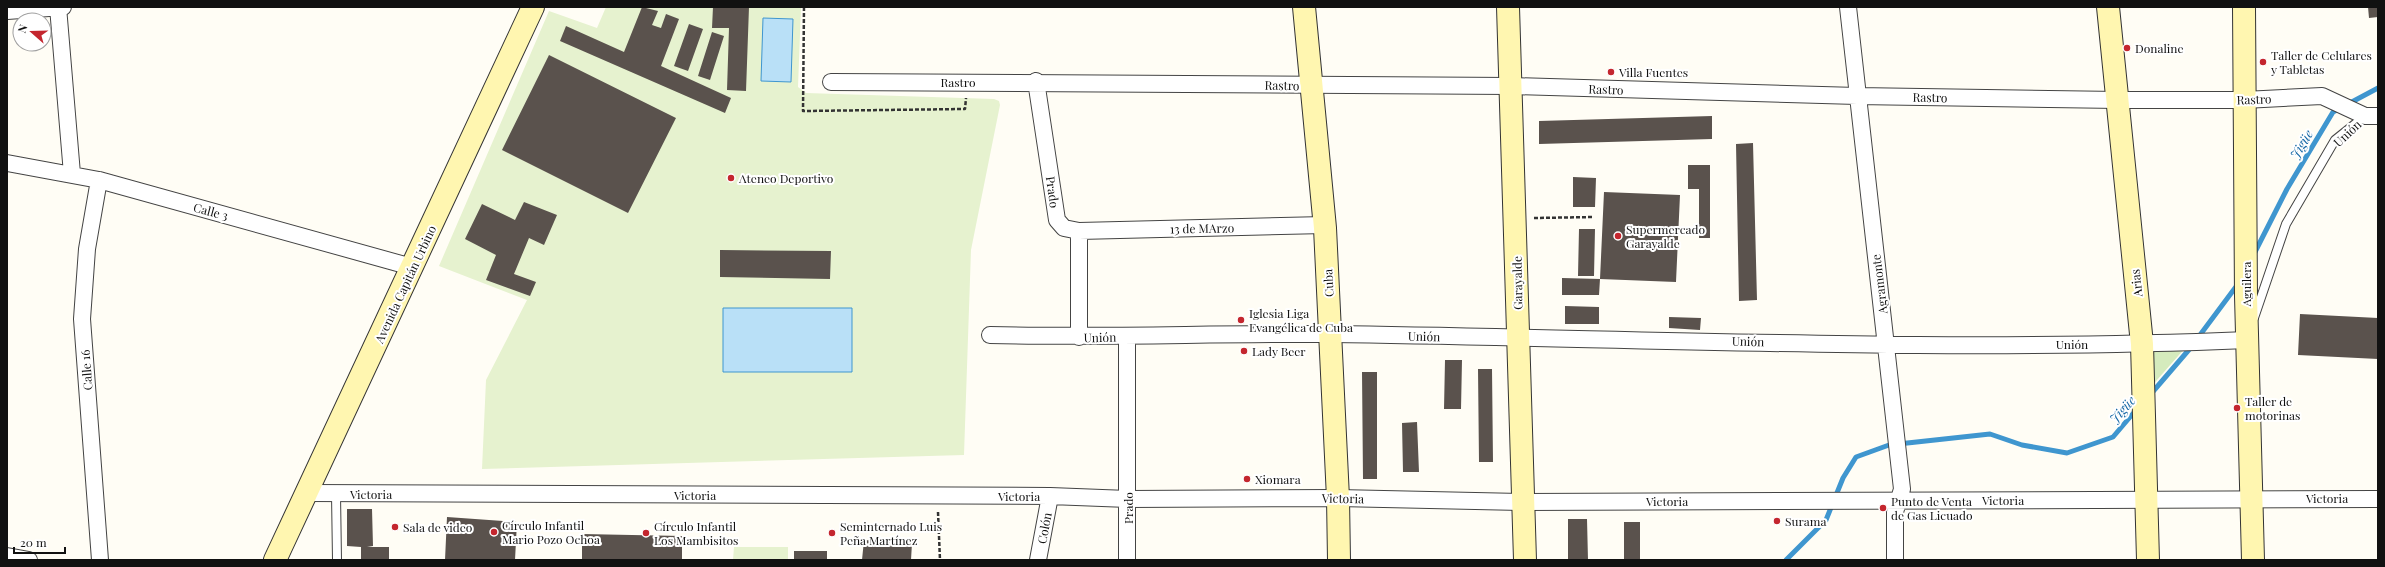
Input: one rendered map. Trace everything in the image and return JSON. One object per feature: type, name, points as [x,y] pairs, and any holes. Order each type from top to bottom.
[{"type":"street","points":[[58,7],[72,174]]},
{"type":"street","points":[[7,11],[63,7]]},
{"type":"street","name":"Avenida Capitán Urbino","points":[[275,560],[308,493],[533,7]]},
{"type":"street","name":"Cuba","points":[[1304,7],[1325,225],[1338,498],[1339,560]]},
{"type":"street","name":"Garayalde","points":[[1508,7],[1512,86],[1525,560]]},
{"type":"street","name":"Agramonte","points":[[1848,7],[1902,489],[1900,500],[1895,512],[1895,560]]},
{"type":"street","name":"Arias","points":[[2108,7],[2142,344],[2148,560]]},
{"type":"street","name":"Aguilera","points":[[2244,7],[2246,296],[2253,560]]},
{"type":"street","name":"Rastro","points":[[831,82],[1036,81],[1512,86],[1857,96],[2118,100],[2244,100],[2322,96],[2372,116]]},
{"type":"street","name":"Prado","points":[[1036,81],[1057,220],[1064,228],[1079,231]]},
{"type":"street","name":"Calle 3","points":[[7,162],[99,180],[412,267]]},
{"type":"street","name":"Calle 16","points":[[99,180],[87,249],[82,319],[100,560]]},
{"type":"street","name":"13 de MArzo","points":[[1079,231],[1325,225]]},
{"type":"street","points":[[1079,231],[1079,337]]},
{"type":"street","name":"Unión","points":[[990,335],[1079,337],[1331,334],[1886,343],[2142,344],[2247,340]]},
{"type":"street","name":"Prado","points":[[1127,336],[1127,560]]},
{"type":"street","name":"Victoria","points":[[308,493],[938,495],[1050,496],[1128,499],[1338,498],[1524,501],[2378,498]]},
{"type":"street","name":"Colón","points":[[1038,560],[1050,496]]},
{"type":"street","points":[[7,556],[29,560]]},
{"type":"lane","name":"Unión","points":[[2247,340],[2286,224],[2335,140],[2372,116]]},
{"type":"lane","points":[[336,494],[337,560]]},
{"type":"path","points":[[1515,218],[1594,217]]},
{"type":"path","points":[[938,495],[940,560]]},
{"type":"green space","name":"Ateneo Deportivo","points":[[606,7],[801,7],[798,87],[806,93],[994,99],[999,101],[1000,105],[971,250],[964,455],[482,469],[486,380],[527,300],[439,266],[549,11],[597,28]]},
{"type":"green space","points":[[2186,347],[2149,389],[2147,348]]},
{"type":"green space","points":[[734,547],[788,547],[788,560],[733,560]]},
{"type":"water","points":[[763,18],[793,19],[791,82],[761,81]]},
{"type":"water","points":[[723,308],[852,308],[852,372],[723,372]]},
{"type":"building","points":[[642,7],[658,11],[652,25],[661,28],[666,14],[679,19],[661,66],[731,98],[725,113],[560,41],[566,26],[624,52]]},
{"type":"building","points":[[713,7],[749,7],[746,91],[727,90],[729,28],[712,28]]},
{"type":"building","points":[[2368,7],[2378,7],[2378,17],[2369,18]]},
{"type":"building","points":[[689,24],[703,29],[688,71],[674,66]]},
{"type":"building","points":[[712,32],[724,36],[710,80],[698,76]]},
{"type":"building","points":[[549,55],[676,118],[628,213],[502,150]]},
{"type":"building","points":[[1712,116],[1712,139],[1539,144],[1539,121]]},
{"type":"building","points":[[1753,143],[1757,300],[1739,301],[1736,144]]},
{"type":"building","points":[[1688,165],[1710,165],[1710,238],[1699,238],[1699,189],[1688,189]]},
{"type":"building","points":[[1573,177],[1596,178],[1595,207],[1573,207]]},
{"type":"building","points":[[1604,192],[1680,195],[1676,282],[1600,279]]},
{"type":"building","points":[[524,202],[557,215],[544,245],[529,238],[514,274],[536,282],[530,296],[486,280],[496,255],[465,239],[482,204],[515,220]]},
{"type":"building","points":[[1579,229],[1595,229],[1594,276],[1578,276]]},
{"type":"building","points":[[720,250],[831,251],[830,279],[720,277]]},
{"type":"building","points":[[1562,278],[1600,279],[1599,295],[1562,295]]},
{"type":"building","points":[[1565,306],[1599,307],[1599,324],[1565,324]]},
{"type":"building","points":[[2300,314],[2378,318],[2378,359],[2298,355]]},
{"type":"building","points":[[1669,317],[1701,318],[1700,330],[1669,328]]},
{"type":"building","points":[[1445,360],[1462,360],[1461,409],[1444,409]]},
{"type":"building","points":[[1478,369],[1492,369],[1493,462],[1479,462]]},
{"type":"building","points":[[1362,372],[1377,372],[1377,479],[1363,479]]},
{"type":"building","points":[[1417,422],[1419,472],[1403,472],[1402,423]]},
{"type":"building","points":[[347,509],[372,509],[373,546],[367,547],[389,547],[389,560],[361,560],[361,547],[347,546]]},
{"type":"building","points":[[447,517],[517,522],[515,560],[445,560]]},
{"type":"building","points":[[1568,519],[1587,519],[1588,560],[1568,560]]},
{"type":"building","points":[[1624,522],[1640,522],[1640,560],[1624,560]]},
{"type":"building","name":"Círculo Infantil Los Mambisitos","points":[[582,534],[682,536],[682,560],[582,560]]},
{"type":"building","points":[[864,540],[912,543],[911,560],[862,560]]},
{"type":"building","points":[[794,551],[827,551],[827,560],[794,560]]},
{"type":"waterway","name":"Jigüe","points":[[2348,104],[2378,88]]},
{"type":"waterway","name":"Jigüe","points":[[2254,254],[2287,189],[2333,112],[2341,108]]},
{"type":"waterway","name":"Jigüe","points":[[2197,339],[2238,284]]},
{"type":"waterway","name":"Jigüe","points":[[2150,395],[2193,345]]},
{"type":"waterway","name":"Jigüe","points":[[1786,560],[1826,520],[1843,478],[1856,457],[1889,445],[1990,434],[2022,445],[2067,453],[2113,437],[2136,410]]},
{"type":"place","name":"Donaline","points":[[2127,48]]},
{"type":"place","name":"Taller de Celulares y Tabletas","points":[[2263,62]]},
{"type":"place","name":"Villa Fuentes","points":[[1611,72]]},
{"type":"place","name":"Ateneo Deportivo","points":[[731,178]]},
{"type":"place","name":"Supermercado Garayalde","points":[[1618,236]]},
{"type":"place","name":"Iglesia Liga Evangélica de Cuba","points":[[1241,320]]},
{"type":"place","name":"Lady Beer","points":[[1244,351]]},
{"type":"place","name":"Taller de motorinas","points":[[2237,408]]},
{"type":"place","name":"Xiomara","points":[[1247,479]]},
{"type":"place","name":"Punto de Venta de Gas Licuado","points":[[1883,508]]},
{"type":"place","name":"Surama","points":[[1777,521]]},
{"type":"place","name":"Sala de video","points":[[395,527]]},
{"type":"place","name":"Círculo Infantil Mario Pozo Ochoa","points":[[494,532]]},
{"type":"place","name":"Círculo Infantil Los Mambisitos","points":[[646,533]]},
{"type":"place","name":"Seminternado Luis Peña Martínez","points":[[832,533]]}]
